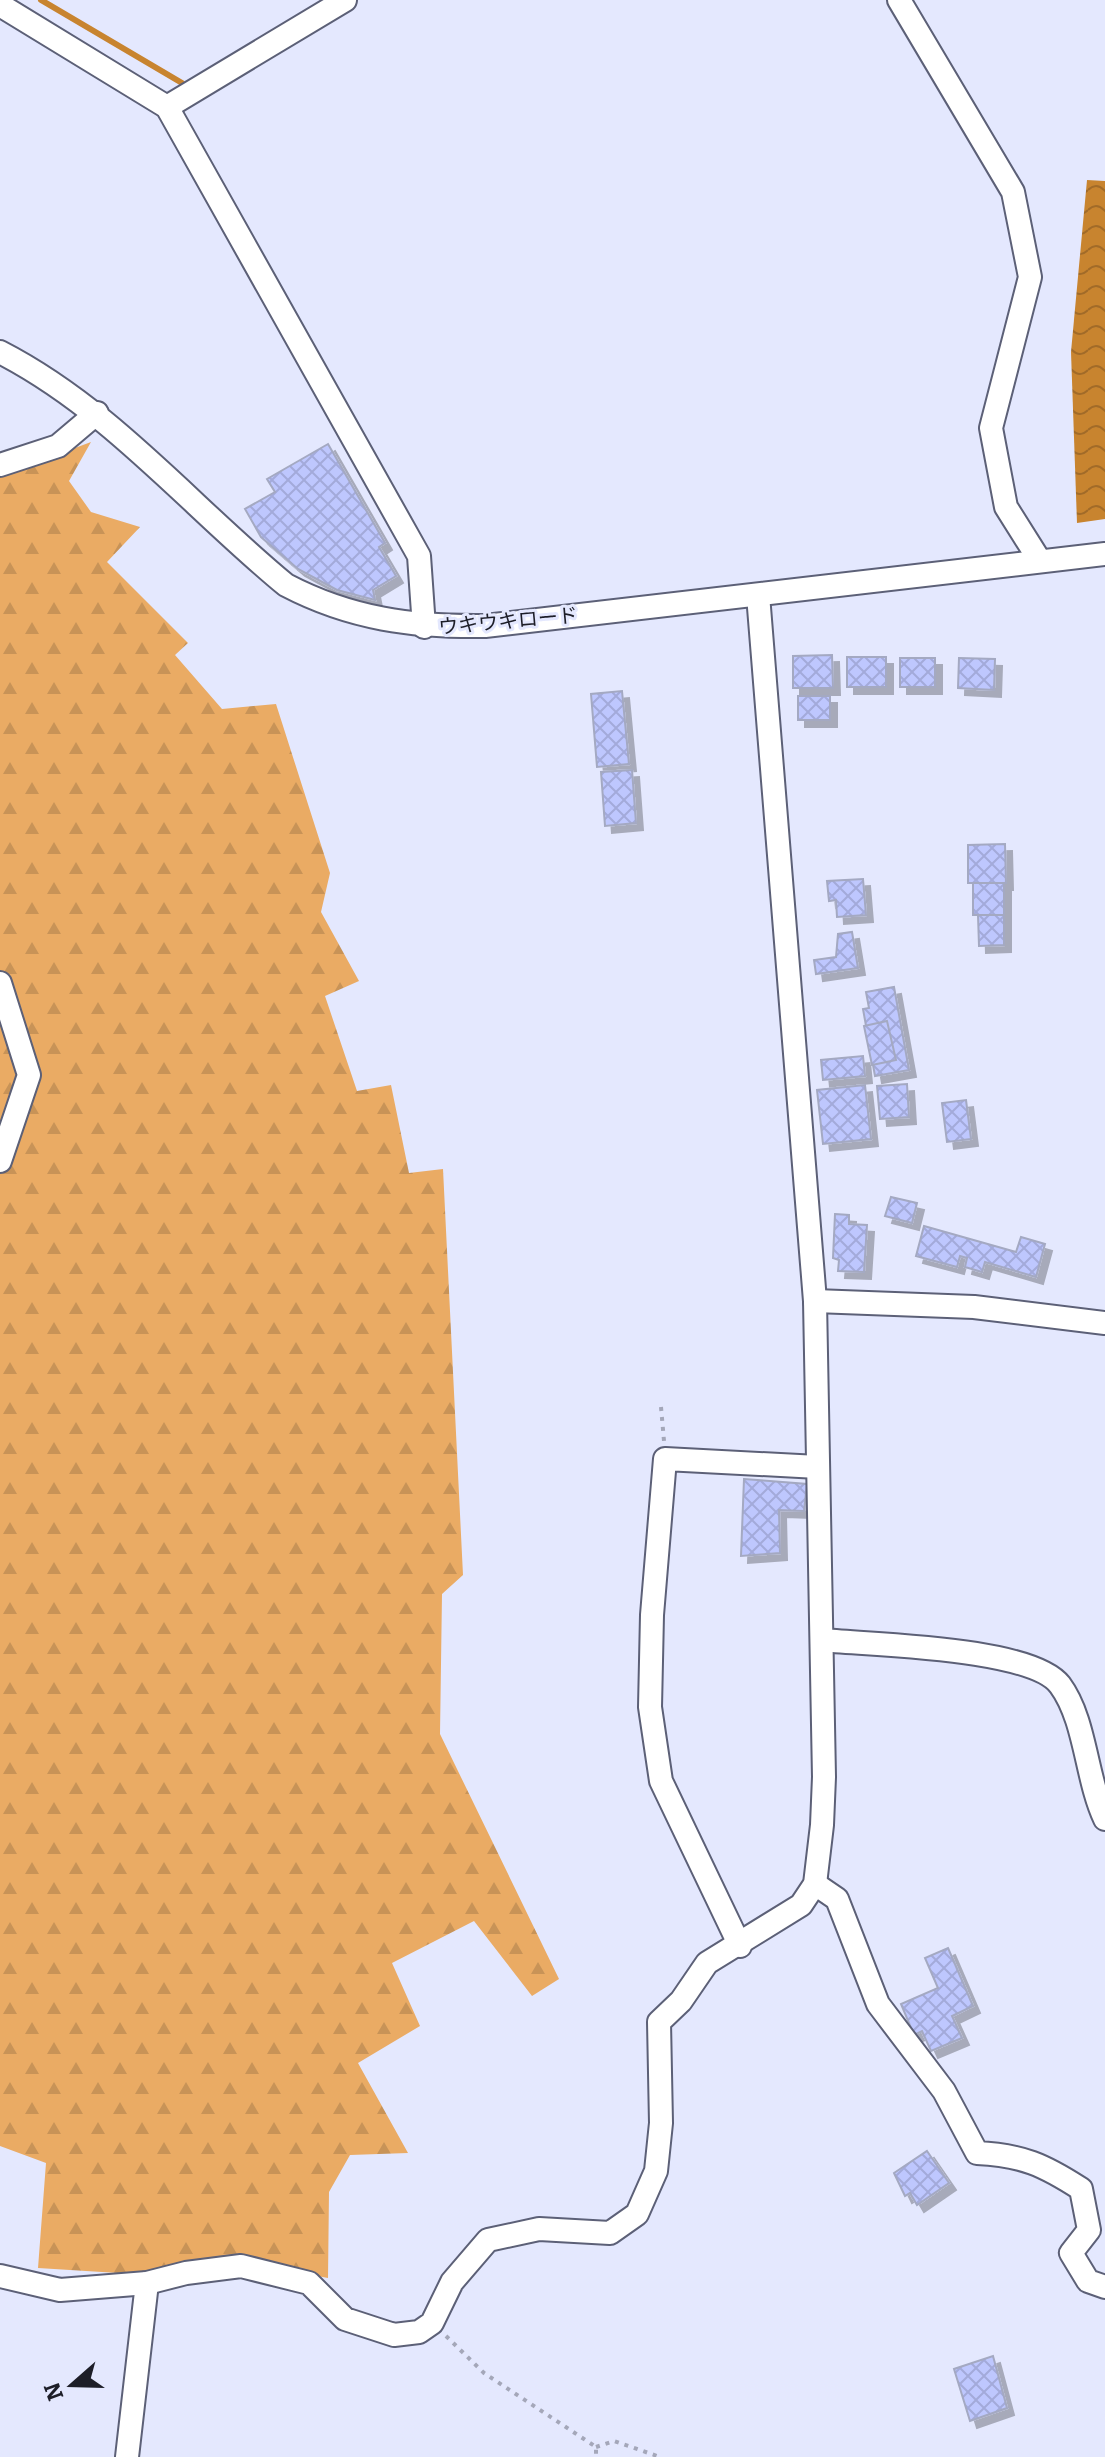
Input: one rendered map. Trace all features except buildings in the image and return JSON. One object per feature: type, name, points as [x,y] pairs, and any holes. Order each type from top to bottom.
[{"type":"street","points":[[167,107],[345,0]]},
{"type":"street","points":[[899,0],[1013,192],[1030,277],[991,428],[1006,507],[1040,561]]},
{"type":"street","points":[[0,5],[167,107],[419,556],[424,627]]},
{"type":"street","name":"ウキウキロード","points":[[0,352],[41,373],[97,413],[286,585],[320,603],[424,627],[485,626],[1105,554]]},
{"type":"street","points":[[0,465],[58,446],[97,413]]},
{"type":"street","points":[[0,2276],[60,2290],[147,2283],[186,2273],[241,2266],[309,2283],[345,2319],[394,2335],[419,2332],[432,2323],[452,2282],[488,2240],[539,2229],[610,2233],[637,2214],[656,2171],[661,2123],[659,2022],[681,2001],[707,1963],[740,1946],[801,1905],[815,1884],[824,1777],[815,1301],[758,595]]},
{"type":"street","points":[[0,983],[29,1075],[0,1161]]},
{"type":"street","points":[[815,1301],[960,1306],[1105,1323]]},
{"type":"street","points":[[740,1946],[661,1781],[650,1707],[652,1615],[665,1459],[818,1467]]},
{"type":"street","points":[[822,1640],[996,1656],[1033,1665],[1059,1684],[1076,1723],[1105,1819]]},
{"type":"street","points":[[815,1884],[837,1899],[878,2004],[944,2091],[977,2153],[1013,2154],[1049,2168],[1081,2189],[1089,2230],[1071,2253],[1088,2281],[1105,2287]]},
{"type":"street","points":[[127,2457],[147,2283]]},
{"type":"path","points":[[661,1407],[665,1459]]},
{"type":"path","points":[[432,2323],[484,2373],[596,2447]]},
{"type":"path","points":[[596,2447],[614,2441],[660,2457]]},
{"type":"path","points":[[596,2447],[596,2457]]},
{"type":"green space","points":[[91,442],[69,481],[91,512],[140,527],[107,562],[188,643],[175,655],[222,709],[276,704],[330,873],[321,912],[359,981],[325,996],[357,1091],[391,1085],[409,1173],[443,1169],[463,1575],[442,1594],[440,1734],[559,1979],[532,1996],[474,1921],[392,1963],[420,2026],[358,2063],[408,2153],[350,2155],[329,2192],[328,2278],[220,2258],[134,2274],[38,2268],[46,2163],[0,2146],[0,476]]},
{"type":"water","points":[[1087,180],[1105,181],[1105,519],[1077,523],[1071,352]]},
{"type":"waterway","points":[[41,0],[182,83]]}]
